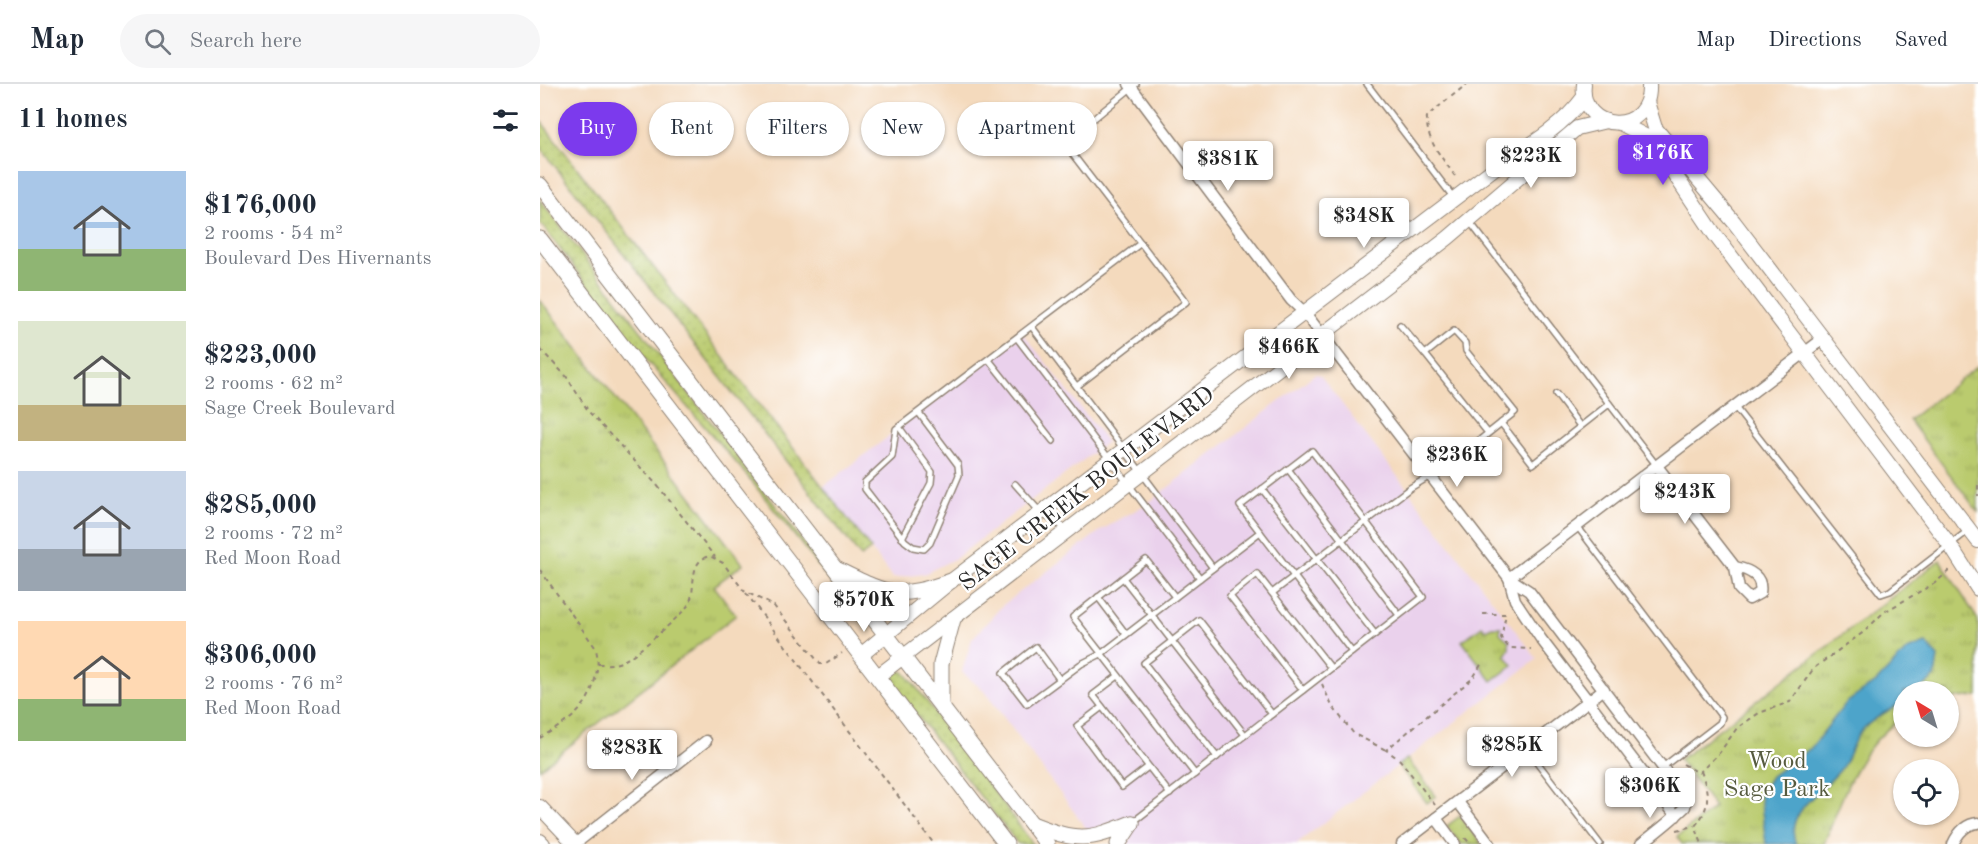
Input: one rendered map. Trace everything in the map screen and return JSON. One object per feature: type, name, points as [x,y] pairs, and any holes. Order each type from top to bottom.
[{"type":"main road","points":[[540,185],[1047,844]]},
{"type":"main road","points":[[540,239],[1006,844]]},
{"type":"main road","points":[[834,567],[891,593],[916,593],[951,581]]},
{"type":"main road","points":[[941,705],[941,664],[953,619]]},
{"type":"main road","points":[[1030,823],[1060,835],[1082,838],[1098,836],[1132,823]]},
{"type":"main road","points":[[1118,844],[1132,823]]},
{"type":"street","points":[[1649,84],[1647,102],[1655,128],[1734,222],[1974,535]]},
{"type":"street","points":[[1132,85],[1291,300],[1305,314],[1509,578],[1529,591],[1664,766],[1685,797],[1684,807],[1676,816],[1641,844]]},
{"type":"street","name":"SAGE CREEK BOULEVARD","points":[[857,650],[886,635],[951,581],[1500,164],[1544,137],[1569,117],[1584,90]]},
{"type":"street","points":[[1584,90],[1590,109],[1606,121],[1620,123],[1645,136],[1671,169],[1715,235],[1950,545],[1978,590]]},
{"type":"street","points":[[1620,123],[1639,114],[1647,102]]},
{"type":"street","name":"SAGE CREEK BOULEVARD","points":[[878,676],[1468,221],[1577,128],[1606,121]]},
{"type":"street","points":[[1509,578],[1824,338]]},
{"type":"street","points":[[1657,466],[1736,567]]},
{"type":"street","points":[[1509,578],[1515,600],[1588,701],[1676,816]]},
{"type":"street","points":[[1402,844],[1604,689]]},
{"type":"street","points":[[540,807],[575,844],[706,741]]},
{"type":"street","points":[[1458,802],[1490,844]]},
{"type":"street","points":[[1439,816],[1455,844]]},
{"type":"street","points":[[1953,844],[1957,834],[1972,824],[1978,823]]},
{"type":"street","points":[[540,841],[543,844]]},
{"type":"lane","points":[[1367,84],[1454,199]]},
{"type":"lane","points":[[1077,386],[1186,302],[1064,142],[1132,85]]},
{"type":"lane","points":[[1468,221],[1657,466]]},
{"type":"lane","points":[[919,413],[958,465],[959,475],[930,543],[924,549],[913,547],[902,538],[865,489],[865,482],[892,457],[896,429],[1141,243]]},
{"type":"lane","points":[[1400,325],[1488,433]]},
{"type":"lane","points":[[1032,327],[1213,568]]},
{"type":"lane","points":[[1272,593],[1515,412],[1466,351],[1465,344],[1454,331],[1425,354]]},
{"type":"lane","points":[[1017,338],[1200,578]]},
{"type":"lane","points":[[989,360],[1053,441]]},
{"type":"lane","points":[[1556,394],[1580,426]]},
{"type":"lane","points":[[1501,423],[1533,464],[1609,404]]},
{"type":"lane","points":[[1734,406],[1881,594],[1890,591],[1950,545],[1974,535]]},
{"type":"lane","points":[[899,427],[932,472],[931,483],[902,538]]},
{"type":"lane","points":[[1132,823],[1423,597],[1312,451],[1240,506],[1352,652]]},
{"type":"lane","points":[[1288,470],[1399,615]]},
{"type":"lane","points":[[1015,484],[1041,513],[1069,530]]},
{"type":"lane","points":[[1262,489],[1375,634]]},
{"type":"lane","points":[[1577,526],[1722,717],[1720,723],[1664,766]]},
{"type":"lane","points":[[1060,680],[1036,647],[1003,673],[1027,705],[1060,680],[1101,654],[1260,532]]},
{"type":"lane","points":[[1175,597],[1146,560],[1072,617],[1195,774]]},
{"type":"lane","points":[[1304,690],[1230,596],[1257,574],[1331,668]]},
{"type":"lane","points":[[1123,578],[1245,735]]},
{"type":"lane","points":[[1098,597],[1126,634]]},
{"type":"lane","points":[[1217,757],[1144,663],[1198,620],[1272,714]]},
{"type":"lane","points":[[1118,676],[1093,695],[1170,794]]},
{"type":"lane","points":[[1102,707],[1077,726],[1122,787],[1148,767]]},
{"type":"lane","points":[[1527,748],[1600,844]]},
{"type":"path","points":[[1455,176],[1433,146],[1426,126],[1427,116],[1467,84]]},
{"type":"path","points":[[540,350],[566,376],[589,412],[657,485],[744,591],[934,844]]},
{"type":"path","points":[[1978,485],[1978,496]]},
{"type":"path","points":[[598,664],[614,664],[626,660],[684,611],[693,595],[694,569],[698,562],[704,558],[716,557]]},
{"type":"path","points":[[1673,758],[1699,773],[1720,752],[1737,728],[1759,713],[1790,702],[1814,668],[1865,631],[1884,612],[1935,583],[1951,569]]},
{"type":"path","points":[[540,570],[595,647],[598,664],[589,699],[582,709],[540,738]]},
{"type":"path","points":[[744,591],[774,606],[820,664],[857,650]]},
{"type":"path","points":[[1483,614],[1506,614],[1502,638],[1509,648],[1531,649]]},
{"type":"path","points":[[1386,750],[1473,678],[1482,663]]},
{"type":"path","points":[[1318,678],[1332,706],[1354,734],[1400,759],[1439,816]]},
{"type":"path","points":[[1701,771],[1708,789],[1709,803],[1695,826],[1702,844]]},
{"type":"shaded area","points":[[1023,333],[1107,442],[956,558],[924,574],[893,578],[823,487]]},
{"type":"shaded area","points":[[1315,374],[1320,375],[1537,659],[1296,844],[1127,844],[1132,838],[1116,821],[1089,832],[985,692],[962,672],[972,639],[1003,605],[1100,531],[1148,503]]},
{"type":"green space","points":[[540,120],[558,143],[558,156],[568,156],[871,549],[861,557],[540,147]]},
{"type":"green space","points":[[540,200],[869,627],[869,630],[745,473],[636,348],[540,223]]},
{"type":"green space","points":[[540,300],[743,564],[714,586],[736,615],[540,769]]},
{"type":"green space","points":[[1978,366],[1978,512],[1909,420]]},
{"type":"green space","name":"Wood Sage Park","points":[[1940,560],[1978,620],[1978,696],[1959,698],[1959,681],[1893,681],[1893,725],[1874,743],[1853,774],[1824,844],[1682,844],[1677,837],[1715,807],[1679,760]]},
{"type":"green space","points":[[1482,626],[1485,630],[1501,627],[1500,633],[1509,641],[1509,649],[1505,655],[1513,665],[1492,681],[1462,641]]},
{"type":"green space","points":[[899,671],[904,672],[911,680],[1033,844],[1018,844],[897,690],[893,675]]},
{"type":"green space","points":[[1407,759],[1436,796],[1427,803],[1398,765]]},
{"type":"green space","points":[[1460,816],[1482,844],[1461,844],[1447,826]]},
{"type":"water","points":[[1926,643],[1938,657],[1935,677],[1930,681],[1893,681],[1893,708],[1873,720],[1860,732],[1841,769],[1807,802],[1795,822],[1793,832],[1796,844],[1766,844],[1760,795],[1771,776],[1811,748],[1846,703],[1876,682],[1907,650]]}]
